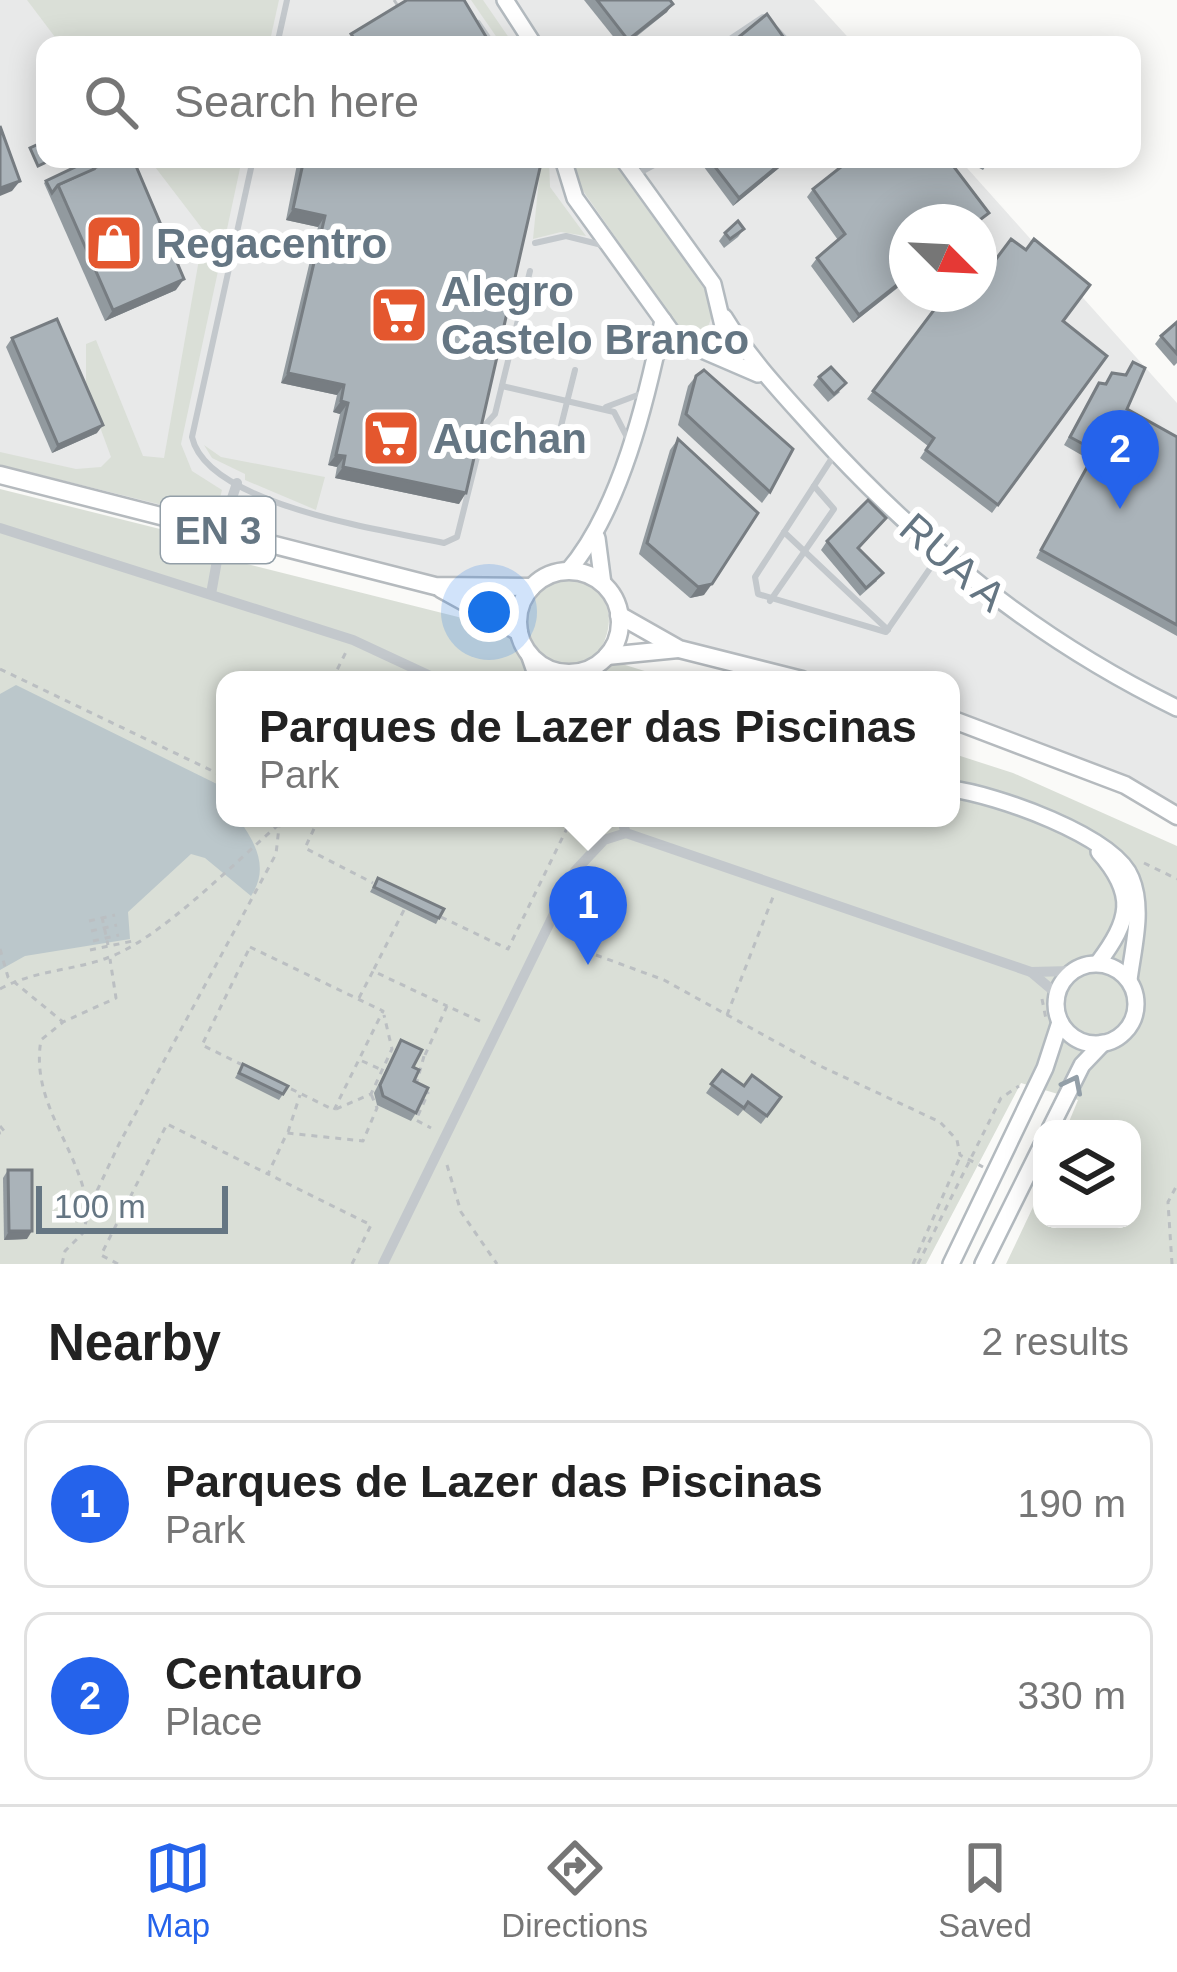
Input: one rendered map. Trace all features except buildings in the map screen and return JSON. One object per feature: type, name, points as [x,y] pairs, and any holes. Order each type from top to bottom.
[{"type":"main road","name":"EN 3","points":[[0,475],[435,586],[532,587],[568,571]]},
{"type":"main road","points":[[568,571],[603,584],[619,615],[679,649],[766,671]]},
{"type":"main road","name":"EN 3","points":[[435,586],[519,632]]},
{"type":"main road","points":[[532,587],[520,608],[519,632],[529,654],[556,671]]},
{"type":"main road","points":[[607,656],[615,644],[619,615]]},
{"type":"main road","points":[[581,671],[607,656],[679,649]]},
{"type":"main road","points":[[960,722],[1125,785],[1177,816]]},
{"type":"street","points":[[505,0],[530,36]]},
{"type":"street","points":[[565,168],[568,186],[663,320],[695,347]]},
{"type":"street","name":"RUA A","points":[[630,168],[713,284],[724,317],[761,375],[836,452],[940,554],[1023,621],[1177,708]]},
{"type":"street","points":[[654,366],[722,337],[724,317]]},
{"type":"street","points":[[568,571],[597,538],[654,366],[663,320]]},
{"type":"street","name":"RUA A","points":[[695,347],[761,375]]},
{"type":"street","points":[[225,519],[237,483]]},
{"type":"street","points":[[0,528],[352,640],[420,671]]},
{"type":"street","points":[[597,538],[603,584]]},
{"type":"street","points":[[211,594],[220,544]]},
{"type":"street","points":[[529,654],[535,671]]},
{"type":"street","points":[[960,791],[1009,803],[1089,841],[1118,856],[1131,878],[1137,904],[1129,980],[1136,997],[1132,1022],[1102,1043],[1082,1065],[1054,1120]]},
{"type":"street","points":[[624,827],[626,833]]},
{"type":"street","points":[[383,1264],[575,872],[604,841],[626,833],[1031,972],[1058,994]]},
{"type":"street","points":[[1031,972],[1072,971],[1098,963],[1122,932],[1126,910],[1122,887],[1089,841]]},
{"type":"street","points":[[1098,963],[1129,980]]},
{"type":"street","points":[[951,1264],[1045,1068],[1060,1022],[1058,994],[1072,971]]},
{"type":"street","points":[[1060,1022],[1078,1040],[1102,1043]]},
{"type":"street","points":[[983,1264],[1033,1163]]},
{"type":"street","points":[[996,1173],[1022,1186]]},
{"type":"lane","points":[[279,36],[287,0]]},
{"type":"lane","points":[[472,14],[487,36]]},
{"type":"lane","points":[[734,36],[763,17],[782,36]]},
{"type":"lane","points":[[251,168],[192,437],[213,472],[320,518],[444,543],[457,537],[485,425],[495,414],[530,271]]},
{"type":"lane","points":[[636,175],[649,168]]},
{"type":"lane","points":[[240,219],[251,221]]},
{"type":"lane","points":[[535,243],[566,236],[610,247]]},
{"type":"lane","points":[[560,430],[575,370]]},
{"type":"lane","points":[[502,386],[602,407],[626,404],[645,391]]},
{"type":"lane","points":[[602,407],[621,419],[629,442]]},
{"type":"lane","points":[[836,452],[753,584],[770,601],[888,630]]},
{"type":"lane","points":[[770,601],[834,504],[814,486]]},
{"type":"lane","points":[[784,532],[888,630]]},
{"type":"lane","points":[[888,630],[940,554]]},
{"type":"path","points":[[394,0],[401,10]]},
{"type":"path","points":[[336,671],[352,640]]},
{"type":"path","points":[[0,669],[216,773]]},
{"type":"path","points":[[0,989],[44,970],[110,958],[211,882],[273,827]]},
{"type":"path","points":[[62,1264],[65,1251],[84,1232],[88,1210],[276,854],[279,827]]},
{"type":"path","points":[[315,827],[304,848],[388,890]]},
{"type":"path","points":[[428,910],[508,949],[568,827]]},
{"type":"path","points":[[1144,863],[1177,879]]},
{"type":"path","points":[[727,1015],[776,892],[761,887]]},
{"type":"path","points":[[358,999],[408,901]]},
{"type":"path","points":[[88,921],[115,915]]},
{"type":"path","points":[[102,916],[108,946]]},
{"type":"path","points":[[91,931],[117,926]]},
{"type":"path","points":[[93,940],[119,935]]},
{"type":"path","points":[[90,950],[134,941]]},
{"type":"path","points":[[250,946],[383,1011],[390,1041],[371,1094],[334,1110],[202,1046],[250,946]]},
{"type":"path","points":[[0,950],[8,976],[63,1022]]},
{"type":"path","points":[[596,956],[664,980],[940,1122],[957,1140],[961,1156],[916,1264]]},
{"type":"path","points":[[88,1210],[83,1174],[44,1099],[37,1064],[41,1040],[63,1022],[116,998],[110,958]]},
{"type":"path","points":[[373,971],[484,1023]]},
{"type":"path","points":[[1035,988],[1046,1014],[1045,1035]]},
{"type":"path","points":[[431,1128],[416,1120],[428,1093],[415,1080],[447,1006]]},
{"type":"path","points":[[334,1110],[383,1011]]},
{"type":"path","points":[[390,1041],[424,1056]]},
{"type":"path","points":[[359,1059],[382,1070]]},
{"type":"path","points":[[916,1264],[1001,1098],[1028,1079]]},
{"type":"path","points":[[268,1174],[300,1094]]},
{"type":"path","points":[[287,1133],[362,1141],[377,1108],[371,1094]]},
{"type":"path","points":[[118,1264],[101,1256],[167,1124],[371,1225],[352,1264]]},
{"type":"path","points":[[0,1126],[5,1132],[0,1133]]},
{"type":"path","points":[[438,1152],[461,1212],[497,1264]]},
{"type":"path","points":[[961,1156],[996,1173]]},
{"type":"path","points":[[1172,1264],[1168,1202],[1177,1185]]},
{"type":"shaded area","points":[[0,0],[814,0],[847,36],[36,36],[36,168],[967,168],[1177,403],[1177,812],[960,717],[960,671],[794,671],[0,463]]},
{"type":"shaded area","points":[[27,0],[279,0],[271,36],[54,36]]},
{"type":"shaded area","points":[[471,0],[483,0],[508,36],[496,36]]},
{"type":"shaded area","points":[[156,168],[240,168],[181,444],[192,471],[222,490],[215,518],[0,465],[0,452],[76,469],[101,467],[111,457],[86,389],[86,344],[96,340],[143,456],[164,458],[204,231]]},
{"type":"shaded area","points":[[540,168],[549,168],[550,187],[586,236],[561,232],[533,239]]},
{"type":"shaded area","points":[[571,168],[617,168],[708,294],[714,311],[706,332],[697,335],[677,325]]},
{"type":"shaded area","points":[[204,445],[221,457],[325,477],[316,510],[245,480],[245,474],[212,458]]},
{"type":"shaded area","points":[[0,489],[220,544],[219,557],[526,634],[532,605],[546,588],[563,580],[582,582],[597,592],[607,609],[608,630],[596,656],[645,671],[216,671],[216,827],[960,827],[960,756],[1013,773],[1177,846],[1177,1264],[1006,1264],[1033,1207],[1033,1228],[1141,1228],[1141,1120],[1070,1120],[1078,1100],[1021,1083],[926,1264],[0,1264]]},
{"type":"shaded area","points":[[16,685],[216,784],[216,827],[244,827],[258,856],[259,875],[251,896],[205,858],[191,854],[128,912],[130,939],[25,956],[0,970],[0,694]]},
{"type":"place","name":"Regacentro","points":[[114,243]]},
{"type":"place","name":"Alegro Castelo Branco","points":[[399,315]]},
{"type":"place","name":"Auchan","points":[[391,438]]},
{"type":"place","name":"Centauro","points":[[1120,509]]},
{"type":"place","name":"Parques de Lazer das Piscinas","points":[[588,965]]}]
